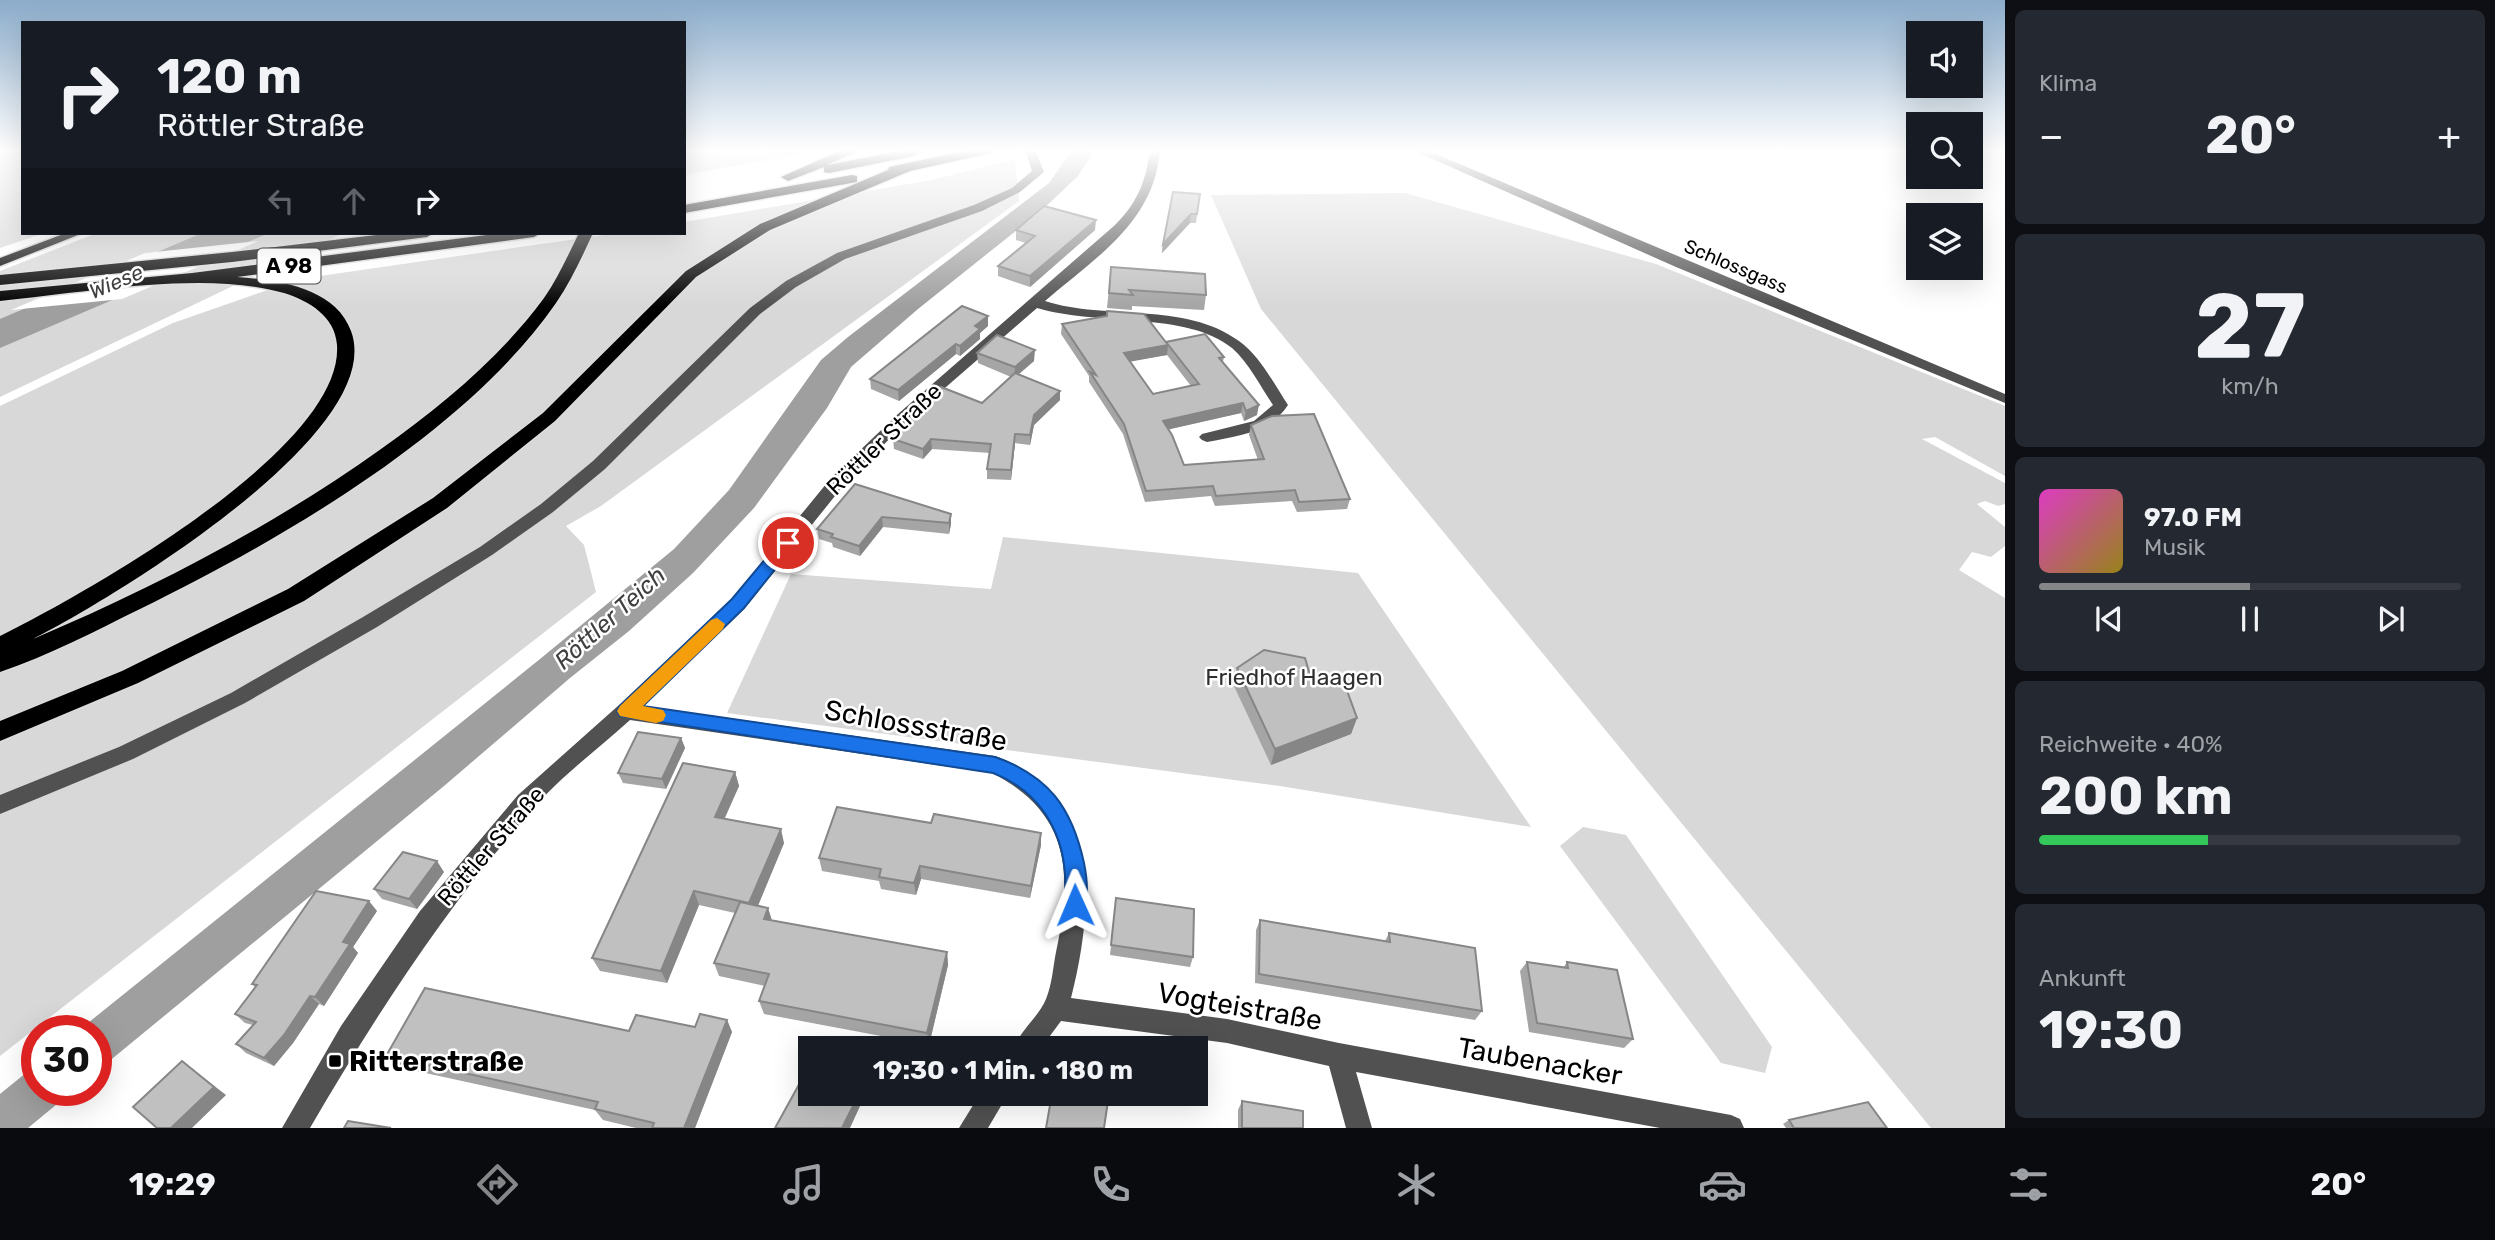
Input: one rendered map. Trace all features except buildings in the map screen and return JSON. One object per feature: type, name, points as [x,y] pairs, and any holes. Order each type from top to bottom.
[{"type":"highway","points":[[686,209],[724,202]]},
{"type":"highway","points":[[0,731],[130,677],[296,595],[440,503],[549,417],[691,274],[734,245],[776,222],[825,202]]},
{"type":"highway","name":"A 98","points":[[0,280],[232,257],[408,235]]},
{"type":"highway","name":"A 98","points":[[0,296],[192,278],[520,235]]},
{"type":"highway","points":[[0,663],[117,612],[214,563],[295,516],[372,465],[432,420],[520,338],[549,301],[585,235]]},
{"type":"highway","points":[[0,646],[91,598],[192,533],[283,456],[323,410],[346,361],[346,339],[339,321],[321,304],[275,288],[192,278]]},
{"type":"main road","points":[[0,262],[72,235]]},
{"type":"street","points":[[0,804],[126,753],[238,698],[486,551],[547,508],[599,465],[722,341],[755,310],[782,290],[841,256],[991,202]]},
{"type":"street","name":"Röttler Straße","points":[[295,1128],[350,1035],[428,919],[526,801],[626,711],[738,604],[837,482],[903,417],[1109,239],[1143,202]]},
{"type":"street","name":"Schlossgass","points":[[1537,202],[2005,399]]},
{"type":"street","points":[[1035,303],[1080,316],[1194,324],[1217,332],[1237,345],[1281,405],[1278,411],[1256,425],[1207,437]]},
{"type":"street","name":"Schlossstraße","points":[[626,711],[995,765],[1024,779],[1047,798],[1059,815],[1068,835],[1075,872],[1075,905],[1070,946],[1056,1008],[1035,1036]]},
{"type":"street","name":"Vogteistraße","points":[[1056,1008],[1227,1031],[1339,1056],[1359,1128]]},
{"type":"street","name":"Taubenacker","points":[[1339,1056],[1731,1128]]},
{"type":"street","points":[[972,1128],[987,1106]]},
{"type":"green space","points":[[0,202],[21,202],[21,235],[38,235],[0,248]]},
{"type":"green space","points":[[804,202],[1018,202],[601,506],[566,526],[584,545],[596,592],[53,1015],[21,1015],[21,1040],[0,1056],[0,406],[173,323],[299,279],[604,235],[686,235],[686,222]]},
{"type":"green space","points":[[1214,202],[1436,202],[1656,264],[2005,406],[2005,476],[1935,437],[1922,439],[2005,483],[2005,504],[1998,506],[1985,501],[1977,504],[2005,527],[2005,546],[1991,557],[1972,552],[1959,570],[2005,598],[2005,1128],[1931,1128],[1261,309]]},
{"type":"green space","points":[[92,235],[340,235],[0,397],[0,271]]},
{"type":"green space","name":"Friedhof Haagen","points":[[1003,537],[1358,573],[1531,827],[1280,786],[727,713],[791,574],[991,589]]},
{"type":"green space","points":[[1583,827],[1626,835],[1772,1047],[1765,1073],[1721,1063],[1560,846]]},
{"type":"water","name":"Röttler Teich","points":[[1025,202],[1051,202],[851,367],[827,408],[754,508],[693,573],[629,631],[444,786],[112,1059],[112,1015],[98,1015],[674,549],[729,490],[821,360]]},
{"type":"water","name":"Wiese","points":[[197,235],[264,235],[0,348],[0,319]]},
{"type":"water","points":[[21,1077],[21,1106],[55,1106],[28,1128],[0,1128],[0,1094]]},
{"type":"pier","points":[[259,241],[122,299],[11,310],[145,253]]},
{"type":"slow traffic","points":[[656,715],[626,711],[717,624]]},
{"type":"place","name":"Ritterstraße","points":[[335,1061]]},
{"type":"route","points":[[788,543],[738,604],[626,711],[995,765],[1012,772],[1047,798],[1059,815],[1068,835],[1075,872],[1075,905]]}]
